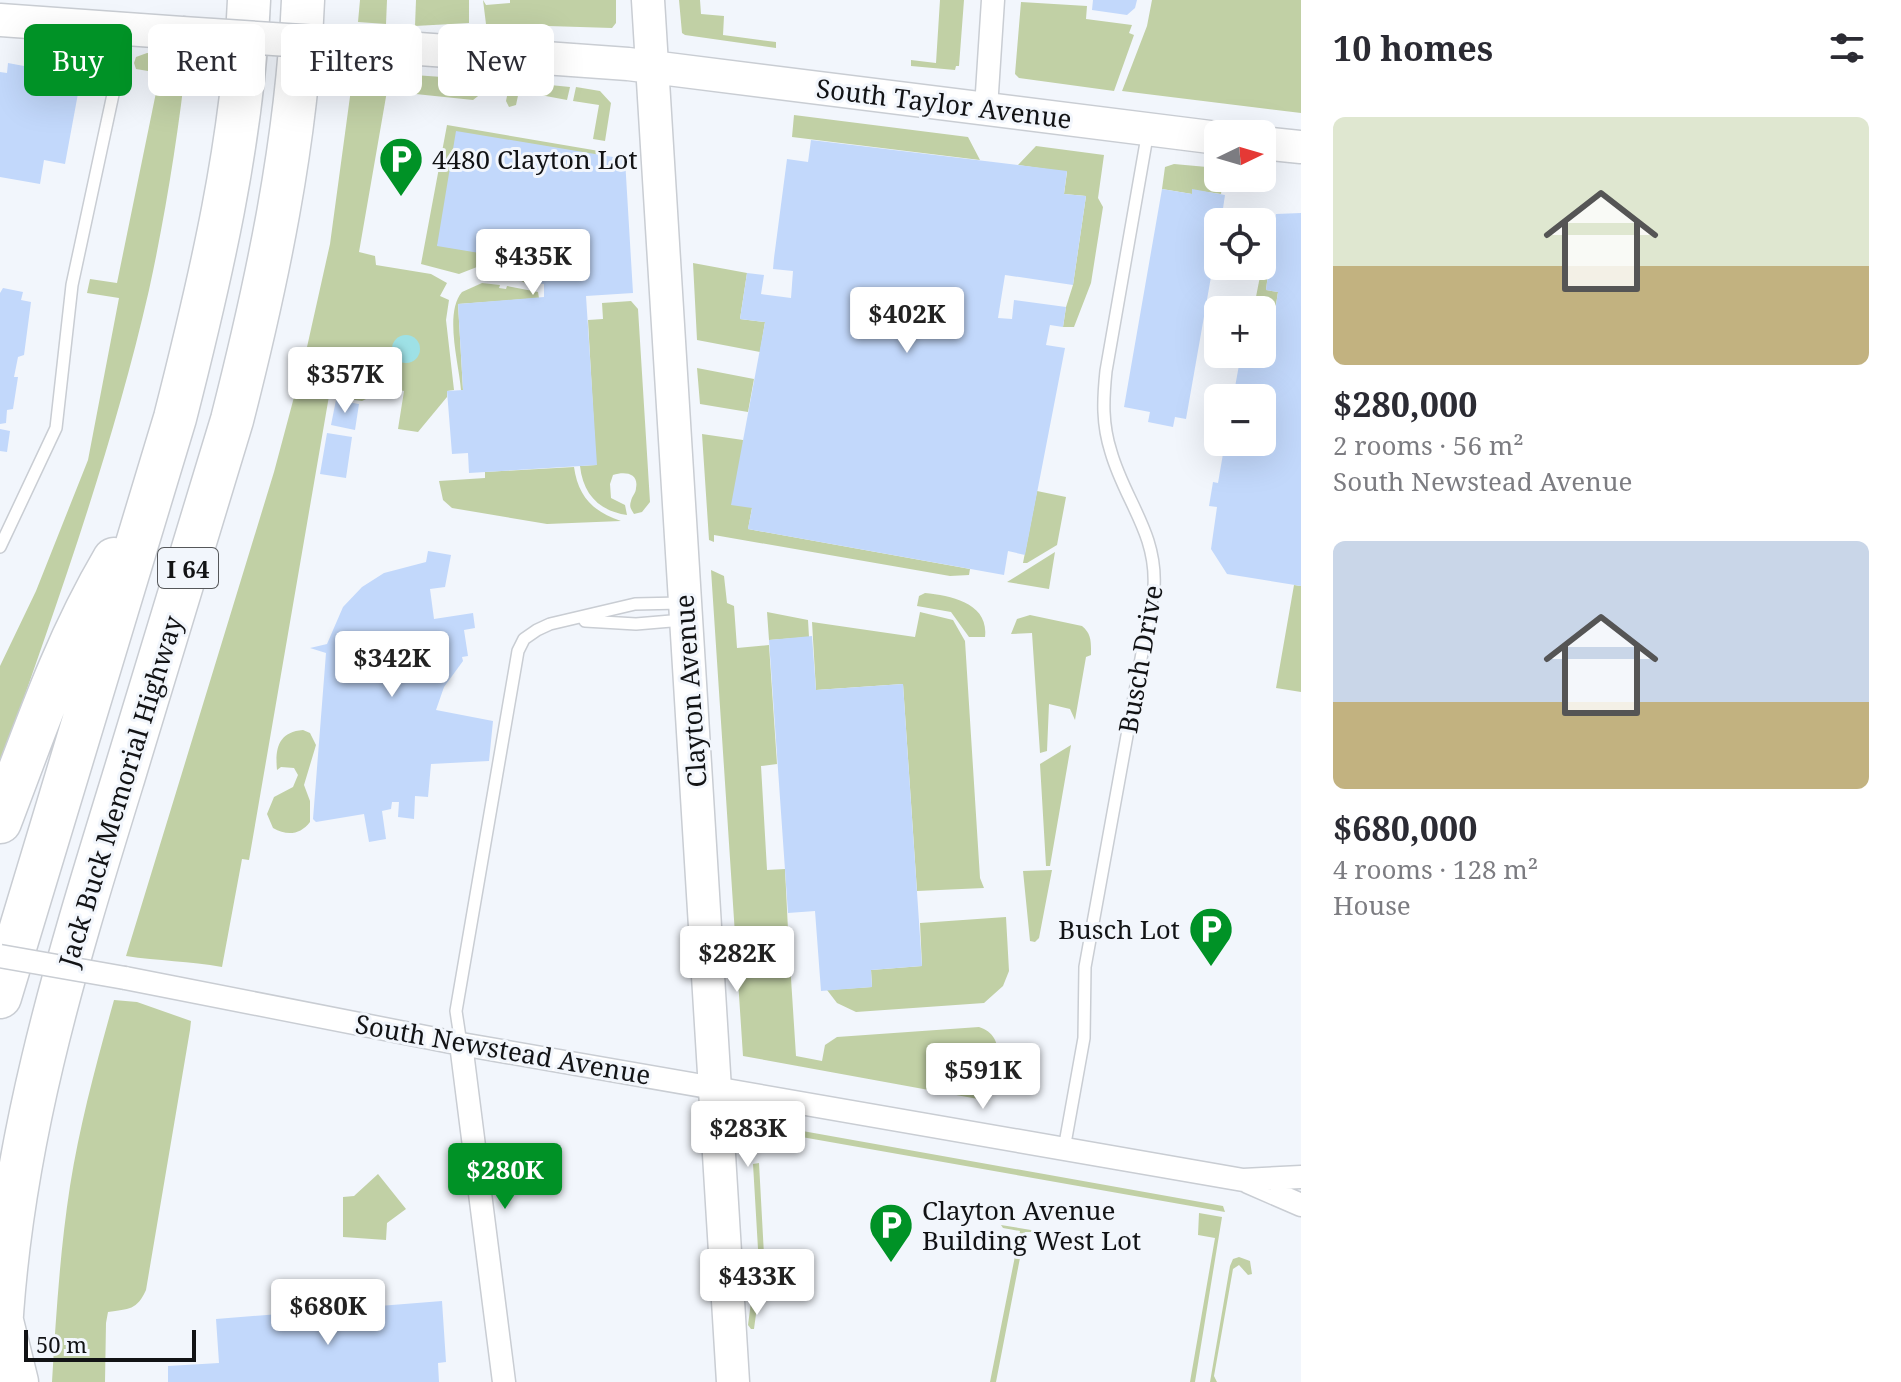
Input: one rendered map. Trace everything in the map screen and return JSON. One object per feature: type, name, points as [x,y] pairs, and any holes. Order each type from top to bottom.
[{"type":"highway","name":"I 64","points":[[0,997],[175,418],[214,258],[235,131],[249,0]]},
{"type":"highway","name":"Jack Buck Memorial Highway","points":[[1,1333],[16,1187],[50,1023],[232,420],[252,341],[284,181],[303,0]]},
{"type":"highway","points":[[0,822],[48,690],[76,629],[152,496]]},
{"type":"highway","points":[[1,1333],[17,1382]]},
{"type":"street","name":"Clayton Avenue","points":[[648,0],[733,1382]]},
{"type":"street","points":[[986,108],[993,0]]},
{"type":"street","name":"South Taylor Avenue","points":[[0,20],[56,24]]},
{"type":"street","name":"South Taylor Avenue","points":[[132,29],[652,67],[1204,136]]},
{"type":"street","points":[[1276,144],[1301,147]]},
{"type":"street","name":"South Newstead Avenue","points":[[0,956],[461,1044],[1243,1180],[1301,1177]]},
{"type":"street","points":[[461,1044],[504,1382]]},
{"type":"street","name":"South Newstead Avenue","points":[[1243,1180],[1301,1205]]},
{"type":"lane","points":[[0,547],[56,428],[72,285],[113,96]]},
{"type":"lane","name":"Busch Drive","points":[[1064,1149],[1084,1038],[1085,967],[1154,587],[1153,549],[1111,455],[1103,412],[1106,371],[1149,129]]},
{"type":"lane","points":[[461,1044],[456,1011],[518,651],[524,639],[537,630],[635,604],[685,611]]},
{"type":"lane","points":[[572,620],[636,624],[685,611]]},
{"type":"green space","points":[[360,0],[387,0],[386,24],[358,22]]},
{"type":"green space","points":[[416,0],[469,0],[469,23],[415,24]]},
{"type":"green space","points":[[483,0],[486,5],[510,3],[510,0],[616,0],[616,23],[612,28],[486,24]]},
{"type":"green space","points":[[679,0],[700,0],[701,14],[724,16],[723,35],[776,42],[776,48],[685,35],[682,33]]},
{"type":"green space","points":[[940,0],[964,0],[959,66],[955,70],[911,66],[911,60],[936,63]]},
{"type":"green space","points":[[1152,0],[1301,0],[1301,113],[1122,91],[1147,26]]},
{"type":"green space","points":[[1021,2],[1087,6],[1086,19],[1132,25],[1129,33],[1134,35],[1114,91],[1019,78],[1015,74]]},
{"type":"green space","points":[[148,53],[148,71],[136,69],[136,57]]},
{"type":"green space","points":[[422,76],[438,77],[438,96],[478,96],[473,100],[422,95]]},
{"type":"green space","points":[[554,85],[570,87],[567,100],[546,96],[554,96]]},
{"type":"green space","points":[[576,87],[600,91],[611,103],[605,141],[593,139],[599,105],[573,101]]},
{"type":"green space","points":[[155,96],[182,96],[155,261],[118,411],[62,589],[0,766],[0,666],[36,591],[88,460],[119,298],[87,293],[90,279],[117,283]]},
{"type":"green space","points":[[350,96],[386,96],[359,252],[375,256],[376,265],[431,274],[447,283],[440,296],[449,300],[446,320],[454,390],[447,391],[447,397],[418,432],[398,429],[404,391],[368,385],[366,399],[362,401],[329,396],[249,860],[242,859],[222,967],[126,956],[274,472],[305,356],[330,244]]},
{"type":"green space","points":[[507,96],[518,96],[516,105],[509,107]]},
{"type":"green space","points":[[794,115],[968,137],[980,160],[792,137]]},
{"type":"green space","points":[[447,125],[599,151],[598,155],[437,245],[528,261],[529,275],[525,276],[525,283],[512,276],[511,279],[479,277],[477,267],[459,274],[421,264]]},
{"type":"green space","points":[[1036,146],[1104,155],[1098,198],[1103,207],[1091,283],[1074,327],[1063,327],[1073,285],[1086,196],[1064,194],[1067,172],[1018,165]]},
{"type":"green space","points":[[1174,164],[1204,167],[1204,192],[1192,190],[1192,194],[1162,189],[1165,167]]},
{"type":"green space","points":[[693,263],[747,273],[740,319],[765,322],[760,352],[697,340]]},
{"type":"green space","points":[[1259,280],[1267,280],[1266,290],[1278,292],[1276,305],[1276,296],[1256,296]]},
{"type":"green space","points":[[482,283],[538,292],[539,298],[458,304],[461,390],[454,313],[462,292]]},
{"type":"green space","points":[[631,301],[638,309],[650,502],[642,512],[634,514],[630,505],[636,490],[635,479],[626,473],[613,475],[611,498],[625,505],[627,515],[608,510],[594,500],[585,485],[580,466],[596,465],[588,320],[603,319],[602,303]]},
{"type":"green space","points":[[697,368],[754,379],[748,412],[700,404]]},
{"type":"green space","points":[[702,434],[743,440],[752,508],[748,529],[970,569],[969,575],[950,576],[714,535],[714,542],[709,540]]},
{"type":"green space","points":[[574,467],[579,486],[588,502],[602,513],[621,521],[547,524],[452,508],[443,500],[439,481],[485,478],[485,472]]},
{"type":"green space","points":[[1037,491],[1066,497],[1057,545],[1023,563]]},
{"type":"green space","points":[[1055,552],[1049,589],[1007,582]]},
{"type":"green space","points":[[711,570],[724,576],[727,603],[734,606],[737,648],[769,645],[777,764],[761,766],[767,870],[785,869],[788,930],[771,932],[773,964],[790,963],[796,1056],[822,1061],[825,1045],[837,1037],[979,1027],[989,1032],[998,1048],[989,1101],[743,1056]]},
{"type":"green space","points":[[1294,585],[1301,586],[1301,692],[1276,688]]},
{"type":"green space","points":[[925,593],[967,603],[981,616],[985,637],[969,637],[951,612],[917,606],[919,596]]},
{"type":"green space","points":[[767,612],[808,620],[809,637],[769,640]]},
{"type":"green space","points":[[920,612],[953,620],[965,641],[980,878],[984,888],[917,891],[903,684],[816,690],[812,622],[915,637]]},
{"type":"green space","points":[[1030,615],[1082,626],[1088,632],[1091,643],[1091,655],[1086,657],[1075,720],[1070,709],[1049,704],[1047,751],[1040,753],[1032,633],[1011,634],[1017,619]]},
{"type":"green space","points":[[303,730],[310,733],[316,745],[304,785],[310,801],[310,822],[298,832],[283,832],[273,828],[267,814],[274,797],[293,787],[298,775],[294,768],[281,767],[277,770],[278,749],[288,734]]},
{"type":"green space","points":[[1071,745],[1050,866],[1046,866],[1040,764]]},
{"type":"green space","points":[[1052,870],[1039,938],[1035,942],[1030,941],[1023,871]]},
{"type":"green space","points":[[1006,917],[1009,971],[1003,986],[984,1003],[856,1012],[837,1003],[827,990],[872,987],[871,970],[922,966],[920,923]]},
{"type":"green space","points":[[114,1000],[137,1002],[191,1021],[190,1030],[146,1290],[132,1307],[108,1312],[105,1382],[52,1382],[70,1186],[95,1069]]},
{"type":"green space","points":[[797,1130],[1223,1206],[1225,1212],[796,1136]]},
{"type":"green space","points":[[759,1163],[764,1255],[754,1329],[751,1329],[748,1325],[758,1249],[753,1164]]},
{"type":"green space","points":[[378,1174],[406,1209],[387,1223],[386,1240],[343,1237],[343,1197],[354,1196]]},
{"type":"green space","points":[[1199,1213],[1222,1217],[1195,1382],[1190,1382],[1215,1238],[1198,1235]]},
{"type":"green space","points":[[1001,1225],[1043,1232],[1025,1232],[996,1382],[990,1382],[1020,1231]]},
{"type":"green space","points":[[1239,1257],[1250,1261],[1252,1274],[1248,1275],[1239,1265],[1233,1269],[1214,1376],[1217,1382],[1210,1382],[1230,1266],[1233,1259]]},
{"type":"water","points":[[406,335],[416,339],[420,349],[416,359],[406,363],[396,359],[392,349],[396,339]]},
{"type":"building","points":[[1093,0],[1137,0],[1135,8],[1127,15],[1092,10]]},
{"type":"building","points":[[8,63],[24,66],[24,96],[78,96],[65,164],[44,160],[40,184],[0,177],[0,72],[7,73]]},
{"type":"building","points":[[456,131],[625,159],[633,293],[586,296],[597,465],[469,473],[468,453],[452,454],[447,391],[463,390],[458,304],[544,297],[544,284],[530,282],[528,261],[437,246]]},
{"type":"building","points":[[811,140],[1067,171],[1064,194],[1086,196],[1073,285],[1005,275],[998,318],[1012,319],[1014,300],[1066,307],[1063,327],[1050,325],[1046,345],[1065,348],[1025,555],[1008,551],[1004,575],[748,529],[752,508],[731,505],[765,322],[740,319],[747,273],[764,275],[761,294],[791,298],[793,271],[773,269],[774,258],[787,159],[808,162]]},
{"type":"building","points":[[1162,189],[1192,194],[1192,189],[1225,195],[1223,208],[1204,208],[1204,280],[1210,280],[1208,296],[1204,296],[1204,317],[1186,419],[1175,417],[1173,427],[1148,422],[1150,412],[1124,407]]},
{"type":"building","points":[[1301,213],[1301,586],[1227,574],[1211,549],[1217,507],[1209,506],[1213,482],[1218,483],[1223,456],[1276,456],[1276,384],[1236,384],[1238,368],[1276,368],[1278,292],[1266,290],[1267,280],[1276,280],[1276,214]]},
{"type":"building","points":[[3,288],[23,292],[21,300],[31,302],[24,355],[18,357],[14,377],[18,377],[13,409],[7,410],[6,423],[0,424],[0,293]]},
{"type":"building","points":[[336,400],[359,404],[355,430],[331,425]]},
{"type":"building","points":[[0,429],[10,431],[7,452],[0,451]]},
{"type":"building","points":[[327,433],[352,437],[346,478],[320,474]]},
{"type":"building","points":[[428,551],[451,555],[445,587],[430,589],[434,619],[473,613],[475,628],[464,630],[468,656],[462,657],[463,661],[444,687],[436,710],[493,721],[489,761],[431,764],[428,797],[415,796],[414,819],[398,817],[399,802],[392,802],[391,809],[382,811],[386,839],[369,842],[364,814],[316,822],[313,819],[326,653],[310,648],[327,644],[343,607],[362,587],[384,573],[426,562]]},
{"type":"building","points":[[812,636],[816,690],[903,684],[922,966],[871,970],[872,987],[821,991],[815,911],[788,913],[769,640]]},
{"type":"building","points":[[442,1301],[446,1362],[438,1363],[439,1382],[168,1382],[168,1366],[219,1363],[216,1319]]},
{"type":"place","name":"4480 Clayton Lot","points":[[401,198]]},
{"type":"place","name":"Busch Lot","points":[[1211,968]]},
{"type":"place","name":"Clayton Avenue Building West Lot","points":[[891,1264]]}]
